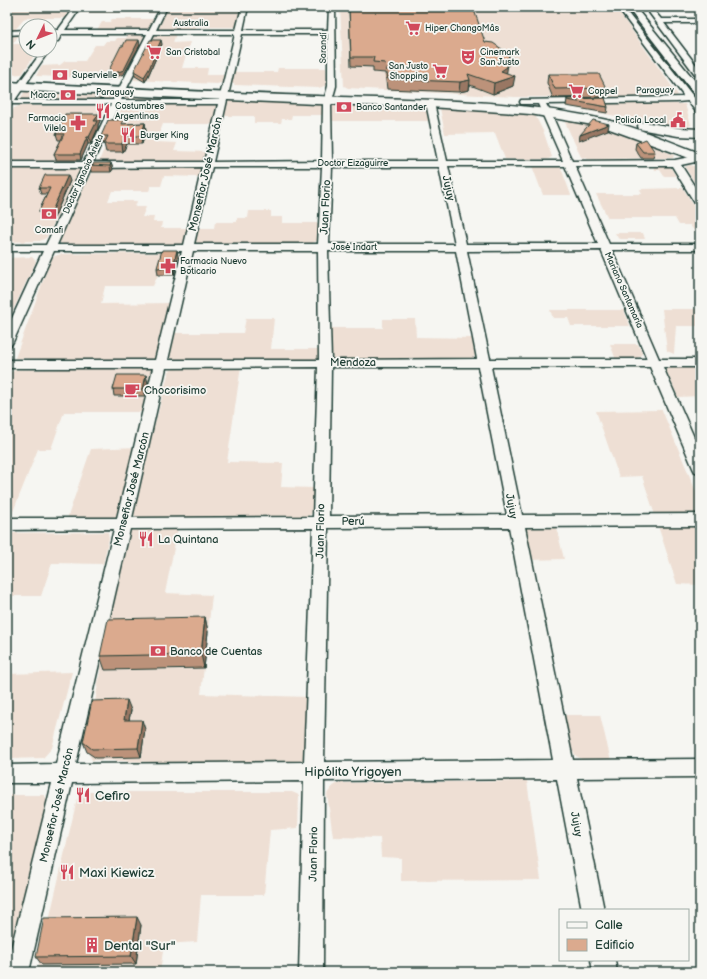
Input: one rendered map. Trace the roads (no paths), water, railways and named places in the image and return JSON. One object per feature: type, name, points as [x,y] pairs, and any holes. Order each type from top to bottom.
[{"type":"highway","points":[[7,77],[23,82],[121,92],[432,95],[524,102],[545,109],[607,124],[638,134],[700,158]]},
{"type":"highway","points":[[7,86],[23,82]]},
{"type":"highway","points":[[329,95],[516,109],[545,109],[684,133],[700,133]]},
{"type":"highway","points":[[700,133],[692,140],[693,148],[700,158]]},
{"type":"main road","points":[[631,7],[700,94]]},
{"type":"main road","points":[[640,7],[647,10],[700,84]]},
{"type":"street","points":[[58,35],[78,7]]},
{"type":"street","name":"Doctor Ignacio Arieta","points":[[7,342],[87,164],[164,7]]},
{"type":"street","name":"Monseñor José Marcón","points":[[17,972],[162,363],[224,94],[246,7]]},
{"type":"street","name":"Sarandí","points":[[329,95],[333,32],[332,7]]},
{"type":"street","points":[[620,7],[700,111]]},
{"type":"street","points":[[647,10],[660,21],[700,75]]},
{"type":"street","points":[[660,21],[700,21]]},
{"type":"street","points":[[7,32],[18,32]]},
{"type":"street","name":"Australia","points":[[60,32],[333,32]]},
{"type":"street","points":[[8,103],[41,58]]},
{"type":"street","points":[[690,63],[700,63]]},
{"type":"street","name":"Paraguay","points":[[8,103],[121,92]]},
{"type":"street","name":"Juan Florio","points":[[311,972],[314,771],[325,362],[323,247],[329,95]]},
{"type":"street","name":"Paraguay","points":[[524,102],[677,100],[685,99],[687,95]]},
{"type":"street","name":"Jujuy","points":[[430,103],[461,247],[593,909]]},
{"type":"street","name":"Mariano Santamaría","points":[[545,109],[656,363],[700,468]]},
{"type":"street","name":"Doctor Eizaguirre","points":[[7,164],[675,163],[700,158]]},
{"type":"street","points":[[675,163],[700,203]]},
{"type":"street","name":"José Indart","points":[[7,248],[700,247]]},
{"type":"street","name":"Mendoza","points":[[7,364],[325,362],[700,363]]},
{"type":"street","name":"Perú","points":[[7,524],[123,522],[515,522],[700,520]]},
{"type":"street","name":"Hipólito Yrigoyen","points":[[7,774],[700,768]]},
{"type":"street","points":[[603,961],[605,972]]},
{"type":"place","name":"Hiper ChangoMâs","points":[[413,28]]},
{"type":"place","name":"San Cristobal","points":[[154,52]]},
{"type":"place","name":"Cinemark San Justo","points":[[468,57]]},
{"type":"place","name":"San Justo Shopping","points":[[440,71]]},
{"type":"place","name":"Supervielle","points":[[60,75]]},
{"type":"place","name":"Coppel","points":[[576,91]]},
{"type":"place","name":"Macro","points":[[68,95]]},
{"type":"place","name":"Banco Santander","points":[[344,107]]},
{"type":"place","name":"Costumbres Argentinas","points":[[103,111]]},
{"type":"place","name":"Policía Local","points":[[678,120]]},
{"type":"place","name":"Farmacia Vilela","points":[[78,123]]},
{"type":"place","name":"Burger King","points":[[128,135]]},
{"type":"place","name":"Comafi","points":[[49,214]]},
{"type":"place","name":"Farmacia Nuevo Boticario","points":[[168,266]]},
{"type":"place","name":"Chocorisimo","points":[[132,390]]},
{"type":"place","name":"La Quintana","points":[[146,539]]},
{"type":"place","name":"Banco de Cuentas","points":[[158,651]]},
{"type":"place","name":"Cefiro","points":[[83,795]]},
{"type":"place","name":"Maxi Kiewicz","points":[[67,872]]},
{"type":"place","name":"Dental \"Sur\"","points":[[92,945]]}]
